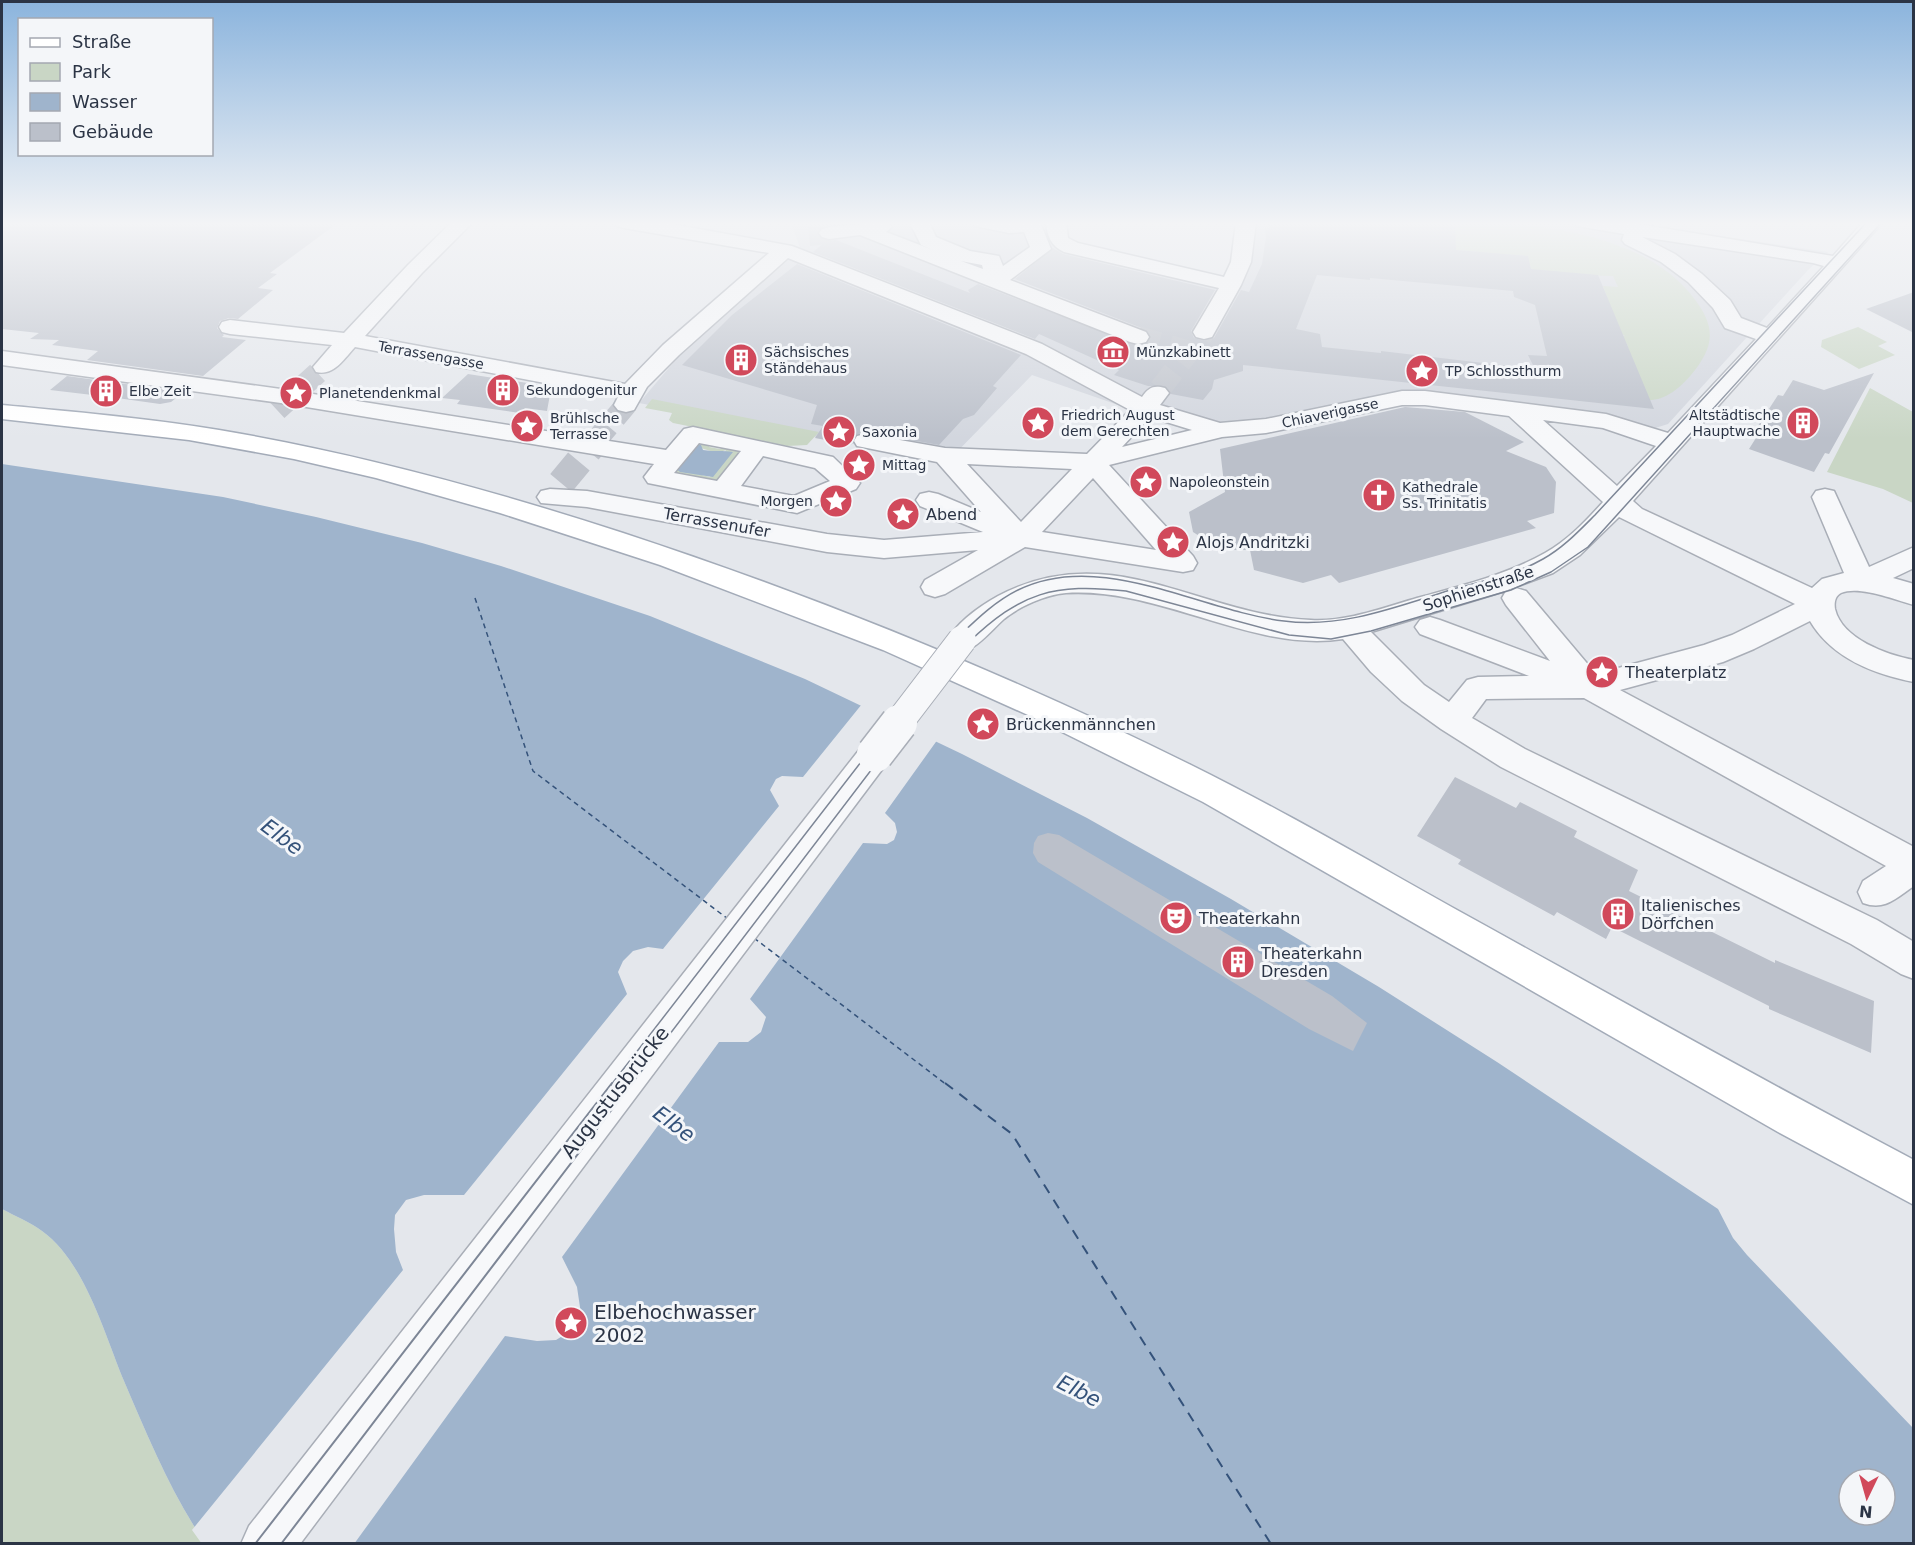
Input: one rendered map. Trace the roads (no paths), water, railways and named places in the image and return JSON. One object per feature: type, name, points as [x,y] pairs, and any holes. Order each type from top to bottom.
[{"type":"main road","points":[[2,412],[245,441],[379,471],[549,498],[691,564],[805,605],[940,660],[1182,775],[1290,833],[1835,1142],[1914,1184]]},
{"type":"street","points":[[288,397],[331,360],[392,294]]},
{"type":"street","name":"Terrassengasse","points":[[230,327],[331,360],[629,398],[697,326],[735,294]]},
{"type":"street","name":"Chiaverigasse","points":[[906,294],[1034,350],[1093,368],[1219,430],[1266,426],[1402,398],[1425,398],[1606,421],[1673,443]]},
{"type":"street","points":[[1041,294],[1129,337]]},
{"type":"street","points":[[1204,332],[1226,294]]},
{"type":"street","points":[[1711,294],[1722,305],[1734,323],[1769,336]]},
{"type":"street","name":"Sophienstraße","points":[[962,640],[985,617],[1004,603],[1038,588],[1075,582],[1099,582],[1127,586],[1276,627],[1316,631],[1349,627],[1508,581],[1547,564],[1580,541],[1673,443],[1808,294]]},
{"type":"street","points":[[2,358],[288,397],[672,459]]},
{"type":"street","points":[[935,588],[1021,538],[1153,399]]},
{"type":"street","points":[[1517,410],[1633,515],[1820,604]]},
{"type":"street","points":[[824,462],[862,443],[945,456],[1092,462],[1219,430]]},
{"type":"street","points":[[693,434],[824,462],[847,483],[797,505],[657,477],[672,459],[693,434]]},
{"type":"street","points":[[724,490],[757,447]]},
{"type":"street","points":[[945,456],[1021,538]]},
{"type":"street","points":[[929,500],[1021,538],[1183,563],[1092,462]]},
{"type":"street","points":[[1825,497],[1862,582]]},
{"type":"street","name":"Terrassenufer","points":[[549,498],[587,498],[827,543],[884,549],[1021,538]]},
{"type":"street","points":[[1862,582],[1914,556]]},
{"type":"street","points":[[1914,595],[1883,584],[1845,583],[1832,587],[1823,594],[1820,604],[1823,619],[1837,636],[1857,651],[1884,664],[1914,671]]},
{"type":"street","points":[[1516,597],[1589,687]]},
{"type":"street","points":[[1452,721],[1478,688],[1589,687],[1712,654],[1743,642],[1820,604]]},
{"type":"street","points":[[1349,627],[1382,664],[1413,693],[1452,721],[1513,758],[1864,932],[1914,962]]},
{"type":"street","points":[[1430,627],[1589,687],[1914,866],[1876,892]]},
{"type":"street","name":"Augustusbrücke","points":[[267,1544],[962,640]]},
{"type":"water","points":[[694,444],[701,445],[703,450],[733,452],[713,477],[680,472],[676,469]]},
{"type":"water","name":"Elbe","points":[[2,464],[223,497],[316,517],[422,543],[501,566],[650,616],[805,679],[962,754],[1087,818],[1231,899],[1379,987],[1497,1062],[1718,1209],[1733,1238],[1747,1255],[1913,1428],[1913,1543],[205,1543],[181,1504],[161,1464],[82,1279],[57,1244],[27,1222],[2,1209]]},
{"type":"tunnel","points":[[1189,352],[1204,332]]},
{"type":"tunnel","points":[[1138,337],[1189,352]]},
{"type":"tunnel","points":[[1101,360],[1121,342]]},
{"type":"tunnel","points":[[1160,389],[1189,352]]},
{"type":"tunnel","points":[[277,410],[324,367]]},
{"type":"tunnel","points":[[594,443],[626,405]]},
{"type":"tunnel","points":[[561,483],[595,442]]},
{"type":"tram line","points":[[611,1085],[957,638],[1001,600],[1018,590],[1050,579],[1083,576],[1116,579],[1151,586],[1252,615],[1284,621],[1328,622],[1372,614],[1523,569],[1550,555],[1577,533],[1800,294]]},
{"type":"tram line","points":[[631,1085],[968,643],[1005,612],[1022,602],[1058,590],[1126,591],[1289,635],[1331,639],[1371,631],[1511,590],[1551,572],[1588,547],[1817,294]]},
{"type":"tram line","points":[[255,1544],[612,1083]]},
{"type":"tram line","points":[[281,1544],[632,1083]]},
{"type":"place","name":"Münzkabinett","points":[[1113,352]]},
{"type":"place","name":"Sächsisches Ständehaus","points":[[741,360]]},
{"type":"place","name":"TP Schlossthurm","points":[[1422,371]]},
{"type":"place","name":"Sekundogenitur","points":[[503,390]]},
{"type":"place","name":"Elbe Zeit","points":[[106,391]]},
{"type":"place","name":"Planetendenkmal","points":[[296,393]]},
{"type":"place","name":"Friedrich August dem Gerechten","points":[[1038,423]]},
{"type":"place","name":"Altstädtische Hauptwache","points":[[1803,423]]},
{"type":"place","name":"Brühlsche Terrasse","points":[[527,426]]},
{"type":"place","name":"Saxonia","points":[[839,432]]},
{"type":"place","name":"Mittag","points":[[859,465]]},
{"type":"place","name":"Napoleonstein","points":[[1146,482]]},
{"type":"place","name":"Kathedrale Ss. Trinitatis","points":[[1379,495]]},
{"type":"place","name":"Morgen","points":[[836,501]]},
{"type":"place","name":"Abend","points":[[903,514]]},
{"type":"place","name":"Alojs Andritzki","points":[[1173,542]]},
{"type":"place","name":"Theaterplatz","points":[[1602,672]]},
{"type":"place","name":"Brückenmännchen","points":[[983,724]]},
{"type":"place","name":"Italienisches Dörfchen","points":[[1618,914]]},
{"type":"place","name":"Theaterkahn","points":[[1176,918]]},
{"type":"place","name":"Theaterkahn Dresden","points":[[1238,962]]},
{"type":"place","name":"Elbehochwasser 2002","points":[[571,1323]]}]
